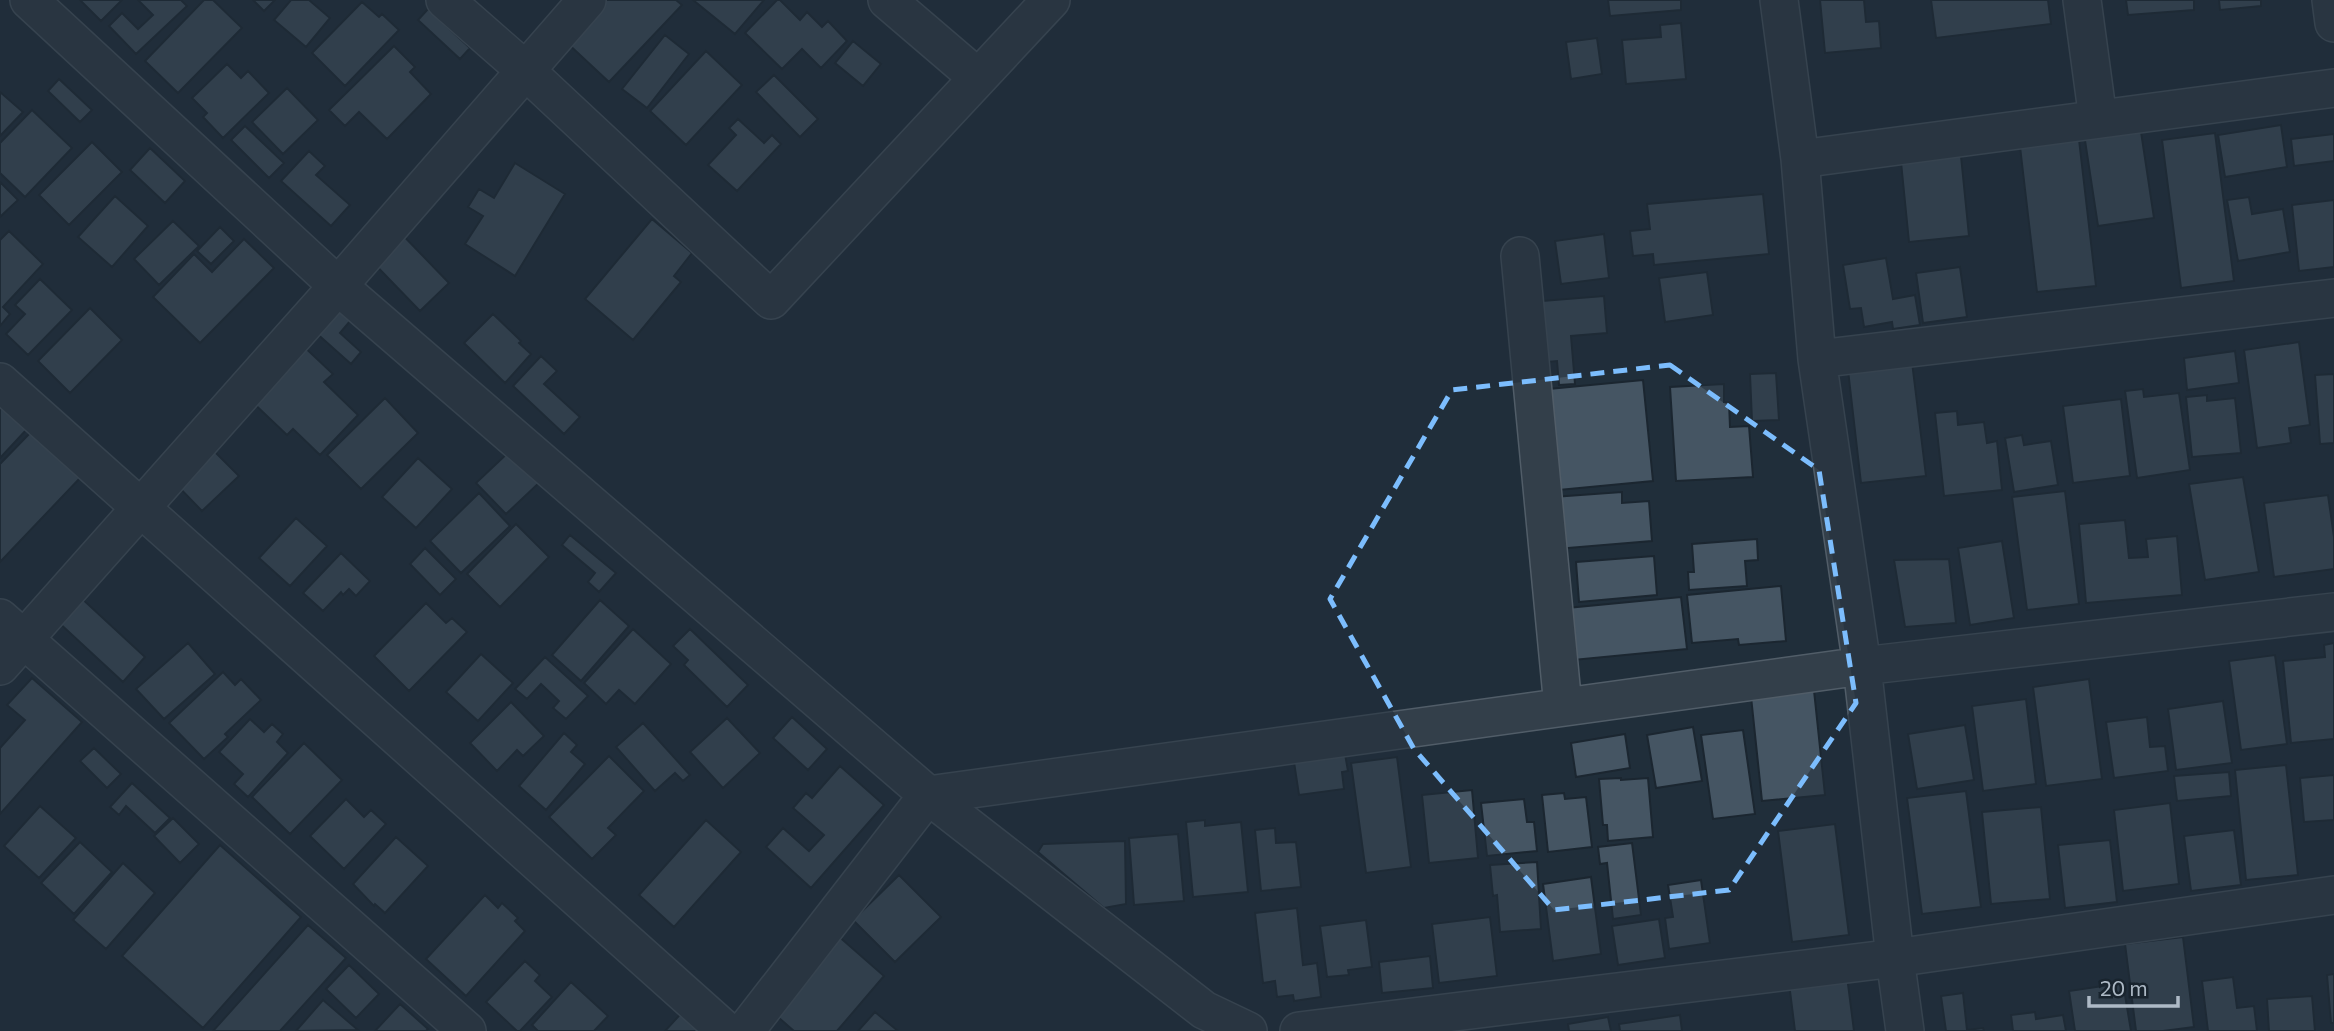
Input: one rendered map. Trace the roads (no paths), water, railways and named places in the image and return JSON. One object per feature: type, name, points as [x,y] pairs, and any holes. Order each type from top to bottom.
[{"type":"street","points":[[29,0],[338,286],[928,795],[1204,1010],[1248,1031]]},
{"type":"street","points":[[445,0],[771,300],[1051,0]]},
{"type":"street","points":[[0,666],[12,628],[140,507],[338,286],[587,0]]},
{"type":"street","points":[[887,0],[977,78]]},
{"type":"street","points":[[1780,0],[1800,159],[1817,359],[1862,666],[1905,1031]]},
{"type":"street","points":[[2082,0],[2098,119]]},
{"type":"street","points":[[2331,0],[2334,23]]},
{"type":"street","points":[[1800,159],[2334,88]]},
{"type":"street","points":[[1520,256],[1563,707]]},
{"type":"street","points":[[1817,359],[2334,298]]},
{"type":"street","points":[[0,382],[726,1031]]},
{"type":"street","points":[[745,1031],[928,795],[1862,666],[2334,612]]},
{"type":"street","points":[[12,628],[467,1031]]},
{"type":"street","points":[[1298,1031],[1895,958],[2334,895]]}]
